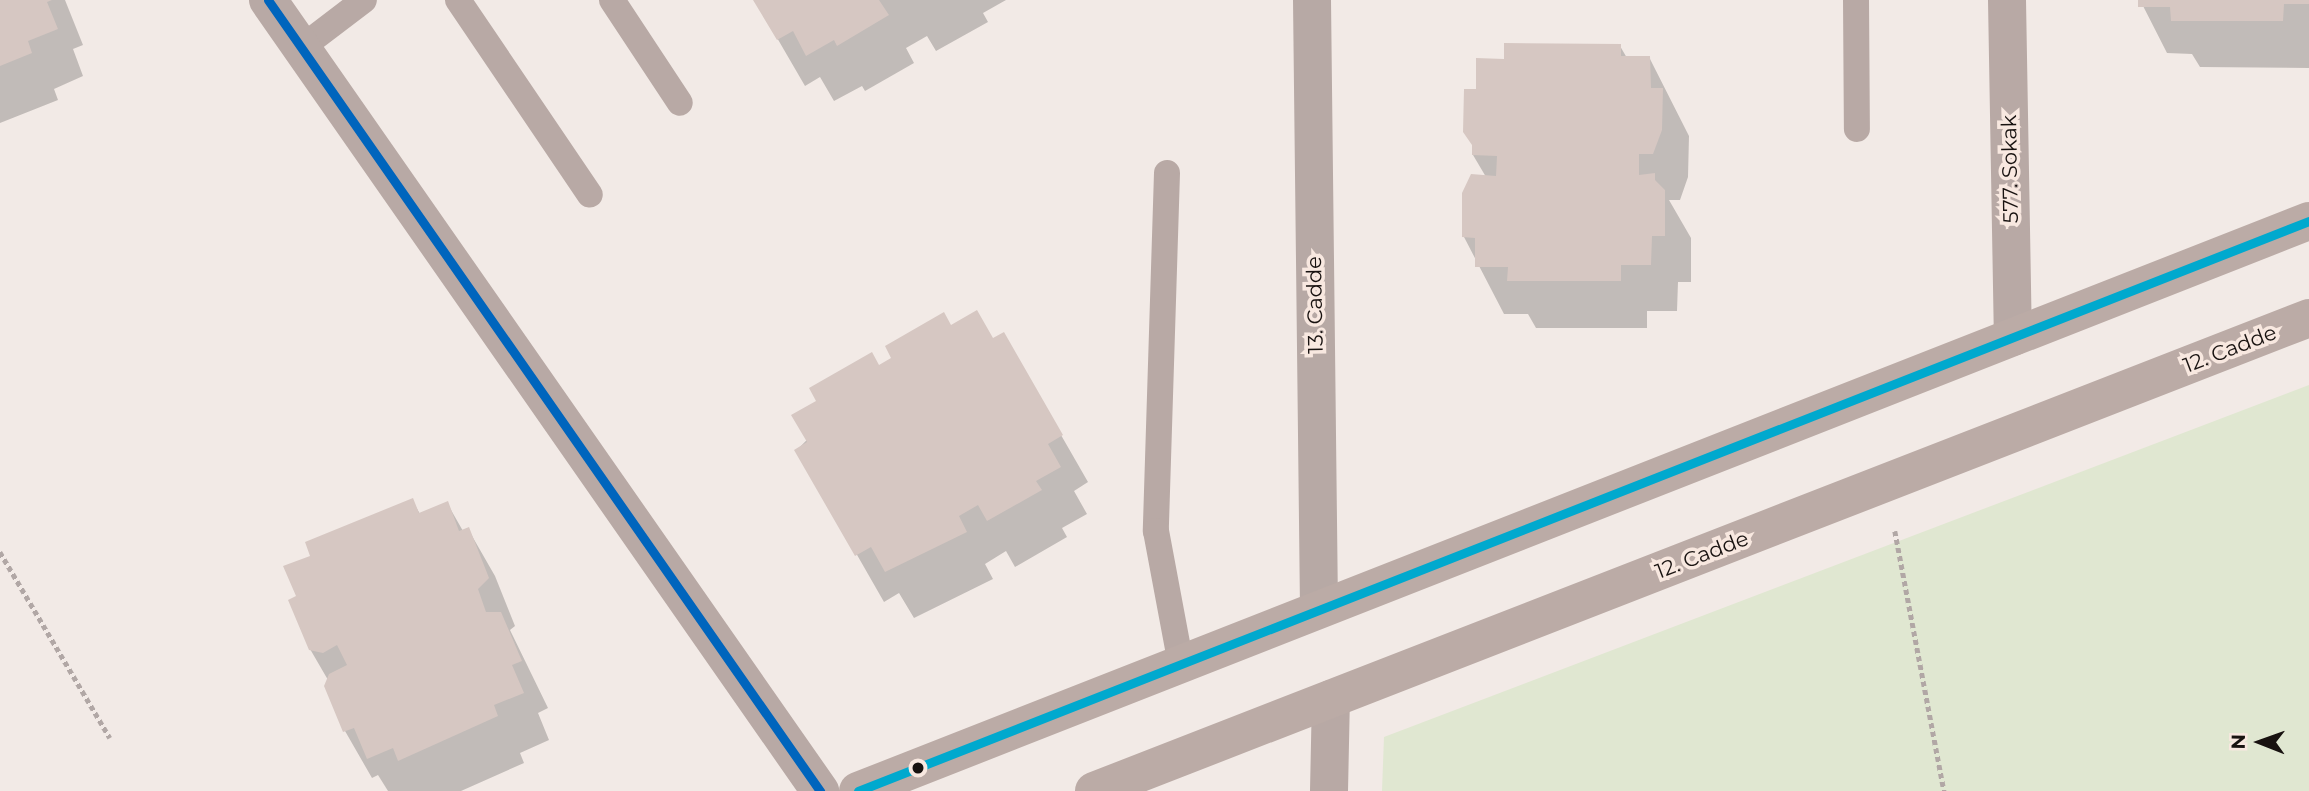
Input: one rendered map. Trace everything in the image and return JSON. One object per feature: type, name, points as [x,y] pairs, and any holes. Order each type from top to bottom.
[{"type":"main road","points":[[858,791],[2309,220]]},
{"type":"main road","name":"12. Cadde","points":[[1094,791],[2309,318]]},
{"type":"street","points":[[268,0],[820,791]]},
{"type":"street","name":"13. Cadde","points":[[1312,0],[1319,609]]},
{"type":"street","name":"577. Sokak","points":[[2007,0],[2013,337]]},
{"type":"street","points":[[1329,791],[1331,699]]},
{"type":"lane","points":[[301,48],[364,0]]},
{"type":"lane","points":[[458,0],[590,195]]},
{"type":"lane","points":[[612,0],[680,103]]},
{"type":"lane","points":[[1856,0],[1857,130]]},
{"type":"lane","points":[[1167,173],[1156,531],[1181,664]]},
{"type":"path","points":[[1885,483],[1944,791]]},
{"type":"path","points":[[0,552],[110,738]]},
{"type":"green space","points":[[2309,385],[2309,791],[1382,791],[1384,737]]},
{"type":"building","points":[[0,0],[52,0],[47,2],[58,29],[28,41],[32,53],[0,66]]},
{"type":"building","points":[[753,0],[879,0],[889,15],[837,46],[834,40],[806,56],[793,31],[777,40]]},
{"type":"building","points":[[2138,0],[2309,0],[2309,4],[2284,4],[2283,21],[2171,21],[2170,7],[2138,7]]},
{"type":"building","points":[[1504,43],[1621,44],[1621,56],[1650,56],[1651,88],[1663,88],[1662,130],[1653,154],[1639,154],[1639,175],[1655,173],[1655,180],[1665,190],[1665,236],[1652,236],[1651,265],[1621,265],[1621,281],[1507,281],[1508,267],[1475,267],[1475,238],[1462,237],[1462,193],[1471,174],[1496,176],[1497,156],[1472,155],[1472,145],[1463,132],[1464,89],[1476,89],[1476,58],[1504,59]]},
{"type":"building","points":[[977,310],[993,338],[1004,332],[1063,435],[1048,444],[1061,467],[1036,481],[1042,490],[987,521],[978,505],[959,516],[967,532],[885,572],[871,547],[855,556],[794,450],[807,442],[791,415],[816,401],[809,388],[872,352],[879,365],[891,358],[885,346],[944,312],[951,325]]},
{"type":"building","points":[[413,498],[419,513],[448,501],[459,531],[469,527],[489,578],[478,589],[486,612],[501,612],[522,661],[512,665],[524,693],[494,705],[498,716],[398,761],[393,748],[367,759],[354,728],[343,732],[324,686],[329,674],[347,665],[337,645],[323,653],[309,650],[288,600],[296,596],[283,566],[310,556],[305,542]]},
{"type":"transit line","points":[[268,0],[820,791]]},
{"type":"transit line","points":[[858,791],[2309,221]]}]
